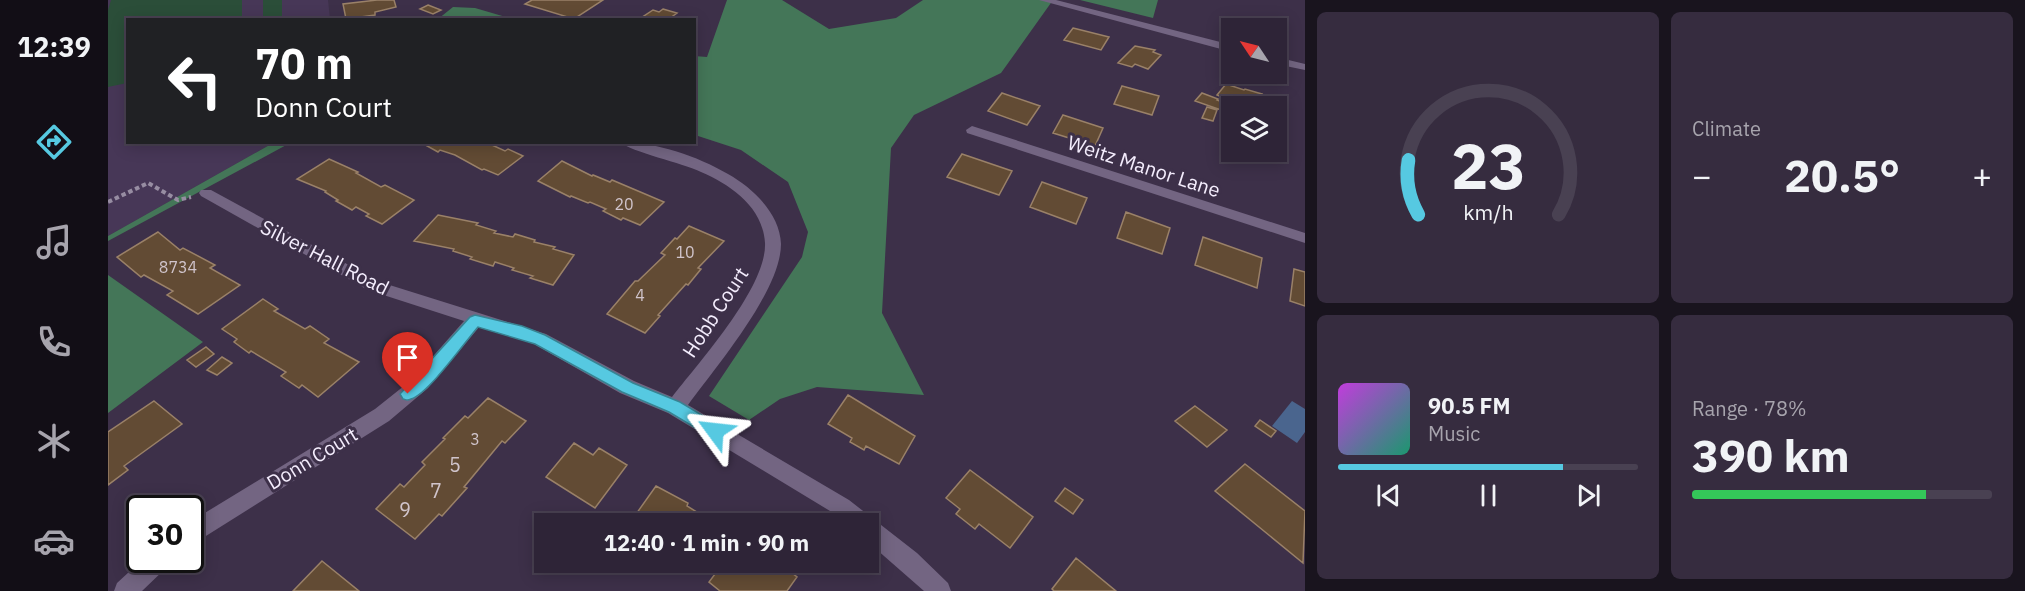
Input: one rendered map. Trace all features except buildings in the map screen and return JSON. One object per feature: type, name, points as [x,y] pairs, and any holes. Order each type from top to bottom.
[{"type":"street","points":[[1044,0],[1221,46]]},
{"type":"street","points":[[1287,63],[1305,67]]},
{"type":"street","name":"Weitz Manor Lane","points":[[972,130],[1305,238]]},
{"type":"street","name":"Hobb Court","points":[[632,144],[681,160],[731,182],[747,194],[761,210],[770,229],[773,246],[769,266],[756,294],[675,407]]},
{"type":"street","name":"Silver Hall Road","points":[[206,193],[374,286],[540,339],[627,387],[675,407],[833,501],[849,513]]},
{"type":"street","name":"Donn Court","points":[[204,525],[382,415],[421,383],[475,320]]},
{"type":"street","points":[[879,537],[909,561],[940,591]]},
{"type":"street","points":[[125,591],[144,573]]},
{"type":"path","points":[[108,202],[148,183],[178,200],[206,193]]},
{"type":"shaded area","points":[[108,0],[328,0],[330,18],[126,18],[126,144],[271,144],[108,236]]},
{"type":"green space","points":[[111,0],[242,0],[242,18],[126,18],[126,83],[108,87],[108,10]]},
{"type":"green space","points":[[263,0],[282,0],[282,18],[263,18]]},
{"type":"green space","points":[[727,0],[782,0],[829,29],[896,18],[923,0],[1053,0],[1001,73],[914,115],[891,148],[882,313],[924,395],[817,387],[780,399],[749,420],[709,396],[802,257],[808,232],[788,182],[741,150],[696,135],[696,56],[707,57]]},
{"type":"green space","points":[[1080,0],[1158,0],[1153,18]]},
{"type":"green space","points":[[453,7],[475,8],[510,18],[439,18]]},
{"type":"green space","points":[[271,144],[288,144],[108,241],[108,236]]},
{"type":"green space","points":[[108,275],[203,342],[108,413]]},
{"type":"water","points":[[1292,401],[1305,409],[1305,432],[1297,443],[1272,426]]},
{"type":"route","points":[[408,394],[421,383],[475,320],[540,339],[627,387],[675,407],[715,431]]}]
